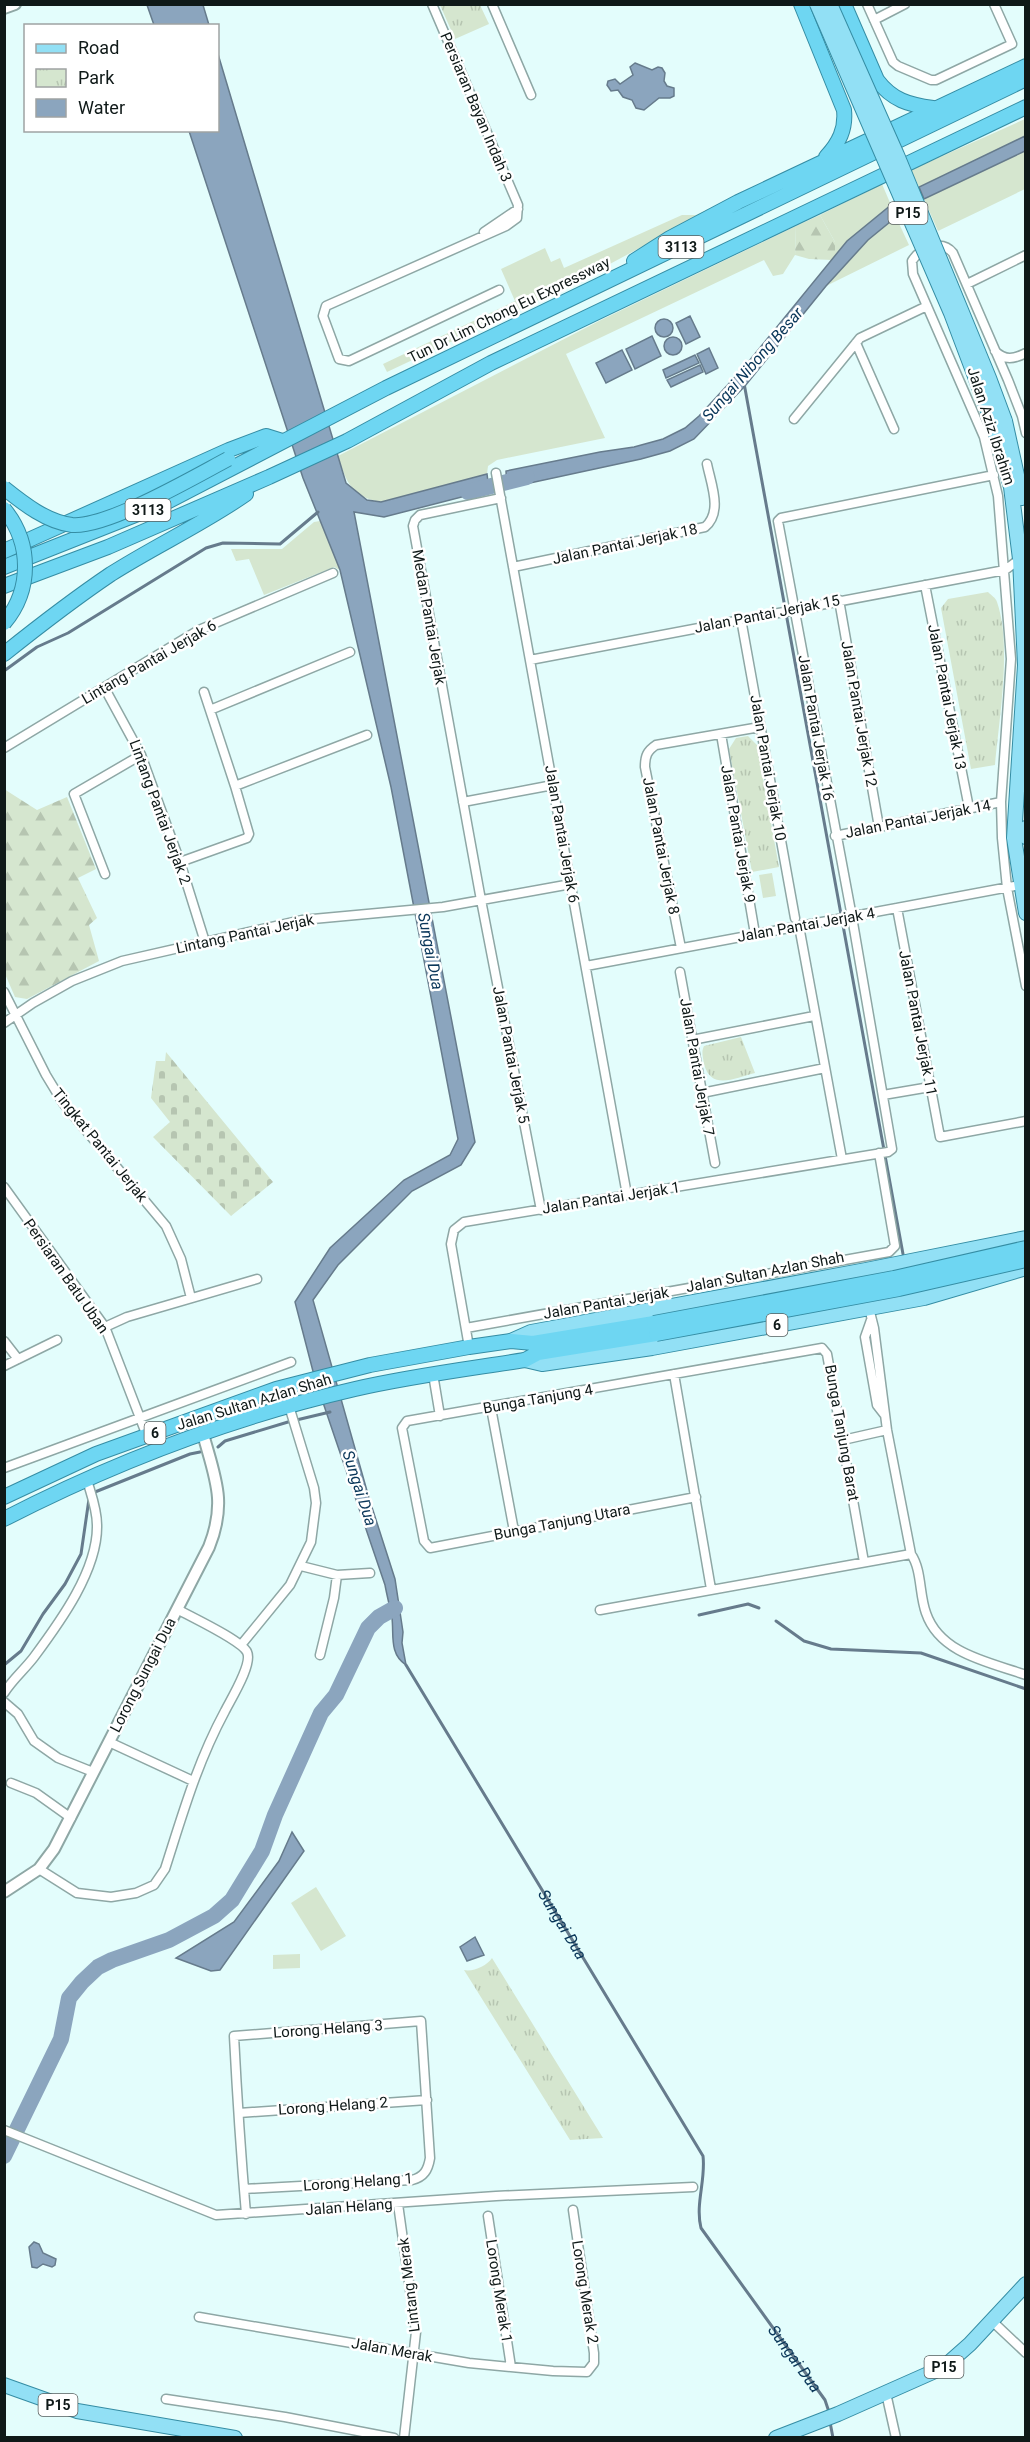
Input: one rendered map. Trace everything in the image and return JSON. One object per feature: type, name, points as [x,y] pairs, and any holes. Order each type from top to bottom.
[{"type":"highway","points":[[801,4],[841,100],[845,121],[837,145],[820,163]]},
{"type":"highway","points":[[844,4],[876,80],[884,90],[906,104],[933,108]]},
{"type":"highway","points":[[594,286],[670,238],[738,202],[1026,66]]},
{"type":"highway","name":"Tun Dr Lim Chong Eu Expressway","points":[[4,567],[163,504],[280,442],[594,286],[684,246],[1026,80]]},
{"type":"highway","name":"3113","points":[[4,586],[108,547],[347,441],[491,363],[1026,107]]},
{"type":"highway","points":[[4,551],[229,450],[266,436],[280,442]]},
{"type":"highway","points":[[4,488],[49,519],[72,525],[85,525],[99,522],[149,500],[228,459],[261,445],[280,442]]},
{"type":"highway","points":[[4,654],[53,615],[112,574],[220,512],[269,477]]},
{"type":"highway","points":[[4,509],[20,534],[24,548],[26,575],[18,603],[4,623]]},
{"type":"highway","name":"Jalan Sultan Azlan Shah","points":[[4,1519],[89,1486],[145,1454],[203,1434],[292,1411],[315,1399],[353,1389],[433,1374],[525,1360],[538,1353],[1026,1248]]},
{"type":"highway","name":"Jalan Sultan Azlan Shah","points":[[4,1497],[96,1454],[276,1389],[349,1370],[469,1347],[511,1341],[533,1343],[655,1328],[899,1289],[1026,1260]]},
{"type":"main road","name":"Jalan Aziz Ibrahim","points":[[817,4],[999,423],[1026,515]]},
{"type":"main road","name":"Jalan Aziz Ibrahim","points":[[830,4],[901,165],[989,378],[999,423],[1011,487],[1020,559],[1025,665],[1014,838],[1018,886],[1026,913]]},
{"type":"main road","points":[[1026,828],[1026,837]]},
{"type":"main road","name":"Jalan Sultan Azlan Shah","points":[[511,1341],[531,1332],[1026,1238]]},
{"type":"main road","points":[[959,1251],[971,1258],[975,1270],[964,1288]]},
{"type":"main road","name":"Jalan Sultan Azlan Shah","points":[[525,1360],[542,1365],[870,1314],[1026,1268]]},
{"type":"main road","name":"P15","points":[[776,2438],[838,2414],[944,2367],[970,2344],[1026,2284]]},
{"type":"main road","name":"P15","points":[[4,2385],[77,2411],[235,2438]]},
{"type":"street","points":[[4,8],[15,4]]},
{"type":"street","name":"Persiaran Bayan Indah 3","points":[[432,4],[518,209],[517,218],[506,226],[326,306],[323,316],[339,359],[350,361],[499,290]]},
{"type":"street","points":[[492,4],[531,95]]},
{"type":"street","points":[[867,4],[893,62],[931,80],[936,80],[1012,44],[994,4]]},
{"type":"street","points":[[874,20],[905,4]]},
{"type":"street","points":[[1026,434],[1022,416],[1008,380],[949,248],[941,245],[920,252],[915,256],[911,265],[984,437],[1001,517],[1011,659],[1001,802],[1018,886],[1026,986]]},
{"type":"street","points":[[967,284],[1026,255]]},
{"type":"street","points":[[794,419],[866,333],[927,306]]},
{"type":"street","points":[[856,343],[894,429]]},
{"type":"street","points":[[995,351],[1005,358],[1016,358]]},
{"type":"street","points":[[1008,380],[1010,366],[1016,358],[1026,353]]},
{"type":"street","name":"Jalan Pantai Jerjak 18","points":[[513,567],[705,527],[713,519],[716,509],[706,464]]},
{"type":"street","name":"Jalan Pantai Jerjak 6","points":[[496,473],[627,1195]]},
{"type":"street","name":"Jalan Pantai Jerjak 16","points":[[889,1252],[895,1246],[883,1153],[893,1145],[847,918],[835,836],[788,610],[779,519],[994,476]]},
{"type":"street","name":"Medan Pantai Jerjak","points":[[481,900],[413,526],[415,519],[420,515],[500,495]]},
{"type":"street","name":"Jalan Pantai Jerjak 15","points":[[530,660],[1005,570],[1020,559]]},
{"type":"street","points":[[1005,570],[1021,580]]},
{"type":"street","name":"Lintang Pantai Jerjak 6","points":[[4,747],[199,630],[333,573]]},
{"type":"street","name":"Jalan Pantai Jerjak 13","points":[[925,585],[969,808]]},
{"type":"street","name":"Jalan Pantai Jerjak 12","points":[[839,600],[879,827]]},
{"type":"street","name":"Jalan Pantai Jerjak 10","points":[[741,619],[842,1160]]},
{"type":"street","points":[[210,710],[350,652]]},
{"type":"street","name":"Lintang Pantai Jerjak 2","points":[[104,687],[141,755],[180,862],[205,942]]},
{"type":"street","points":[[180,862],[248,837],[249,831],[204,692]]},
{"type":"street","name":"Jalan Pantai Jerjak 8","points":[[681,948],[645,758],[651,748],[656,745],[760,727]]},
{"type":"street","name":"Jalan Pantai Jerjak 9","points":[[721,734],[755,934]]},
{"type":"street","points":[[235,786],[367,735]]},
{"type":"street","points":[[105,874],[74,794],[141,755]]},
{"type":"street","points":[[463,802],[553,785]]},
{"type":"street","name":"Jalan Pantai Jerjak 14","points":[[835,836],[1001,802]]},
{"type":"street","name":"Lintang Pantai Jerjak","points":[[4,1023],[94,971],[122,961],[302,920],[443,907],[571,884]]},
{"type":"street","name":"Jalan Pantai Jerjak 4","points":[[586,966],[755,934],[797,922],[847,918],[1018,886]]},
{"type":"street","name":"Jalan Pantai Jerjak 5","points":[[481,900],[541,1210]]},
{"type":"street","name":"Jalan Pantai Jerjak 11","points":[[897,908],[940,1137],[1026,1121]]},
{"type":"street","name":"Jalan Pantai Jerjak 7","points":[[680,972],[715,1163]]},
{"type":"street","name":"Tingkat Pantai Jerjak","points":[[4,992],[46,1075],[63,1103],[166,1226],[181,1259],[191,1298]]},
{"type":"street","points":[[692,1040],[814,1016]]},
{"type":"street","points":[[702,1093],[825,1068]]},
{"type":"street","points":[[883,1095],[930,1087]]},
{"type":"street","name":"Jalan Pantai Jerjak 1","points":[[469,1347],[451,1244],[454,1230],[464,1222],[883,1153]]},
{"type":"street","name":"Persiaran Batu Uban","points":[[4,1187],[105,1327],[147,1436]]},
{"type":"street","name":"Jalan Pantai Jerjak","points":[[466,1328],[889,1252]]},
{"type":"street","points":[[105,1327],[127,1317],[257,1279]]},
{"type":"street","points":[[870,1314],[874,1328],[884,1414],[911,1554],[916,1566],[926,1613],[942,1640],[974,1657],[1026,1675]]},
{"type":"street","points":[[4,1366],[57,1340]]},
{"type":"street","points":[[4,1341],[18,1359]]},
{"type":"street","name":"Bunga Tanjung Barat","points":[[674,1374],[822,1348],[827,1354],[864,1562]]},
{"type":"street","points":[[4,1468],[291,1362]]},
{"type":"street","points":[[433,1374],[440,1416]]},
{"type":"street","points":[[674,1374],[711,1589]]},
{"type":"street","name":"Bunga Tanjung 4","points":[[428,1547],[424,1541],[402,1428],[407,1421],[674,1374]]},
{"type":"street","points":[[491,1408],[514,1532]]},
{"type":"street","points":[[241,1645],[290,1585],[311,1542],[316,1503],[292,1411]]},
{"type":"street","points":[[843,1440],[887,1430]]},
{"type":"street","name":"Lorong Sungai Dua","points":[[4,1892],[39,1869],[54,1849],[209,1547],[216,1529],[220,1508],[218,1488],[203,1434]]},
{"type":"street","points":[[4,1693],[34,1658],[80,1586],[93,1554],[97,1525],[89,1486]]},
{"type":"street","name":"Bunga Tanjung Utara","points":[[428,1547],[696,1497]]},
{"type":"street","points":[[600,1610],[911,1554]]},
{"type":"street","points":[[301,1566],[337,1575],[370,1573]]},
{"type":"street","points":[[320,1655],[334,1598],[337,1575]]},
{"type":"street","points":[[39,1869],[77,1893],[111,1897],[136,1893],[154,1885],[165,1869],[205,1748],[235,1693],[248,1663],[248,1656],[241,1645],[177,1609]]},
{"type":"street","points":[[4,1702],[18,1714],[34,1741],[58,1758],[93,1772]]},
{"type":"street","points":[[109,1742],[193,1781]]},
{"type":"street","points":[[10,1783],[36,1793],[71,1818]]},
{"type":"street","name":"Lorong Helang 3","points":[[239,2113],[234,2036],[421,2021]]},
{"type":"street","name":"Lorong Helang 1","points":[[244,2190],[417,2179],[426,2172],[430,2158],[421,2021]]},
{"type":"street","name":"Lorong Helang 2","points":[[239,2113],[427,2100]]},
{"type":"street","points":[[239,2113],[246,2214]]},
{"type":"street","name":"Jalan Helang","points":[[5,2130],[216,2215],[496,2196],[693,2187]]},
{"type":"street","name":"Lintang Merak","points":[[398,2204],[416,2323],[404,2438]]},
{"type":"street","name":"Lorong Merak 2","points":[[573,2210],[594,2353],[594,2363],[587,2372]]},
{"type":"street","name":"Lorong Merak 1","points":[[488,2216],[511,2367]]},
{"type":"street","name":"Jalan Merak","points":[[199,2317],[414,2354],[511,2367],[587,2372]]},
{"type":"street","points":[[992,2321],[1026,2353]]},
{"type":"street","points":[[886,2393],[896,2438]]},
{"type":"street","points":[[166,2399],[285,2417],[394,2438]]},
{"type":"green space","points":[[440,5],[480,5],[489,24],[455,39]]},
{"type":"green space","points":[[1025,119],[1025,136],[919,187],[911,170]]},
{"type":"green space","points":[[1025,151],[1025,189],[938,231],[924,199]]},
{"type":"green space","points":[[882,184],[891,205],[847,241],[835,256],[835,242],[820,215]]},
{"type":"green space","points":[[742,193],[567,287],[387,372],[383,364],[515,301],[501,269],[545,248],[551,262],[560,258],[564,268],[682,215],[696,215]]},
{"type":"green space","points":[[820,215],[835,242],[835,256],[832,260],[809,259],[795,255],[796,226]]},
{"type":"green space","points":[[896,217],[909,245],[826,286],[868,240]]},
{"type":"green space","points":[[796,226],[795,255],[783,274],[773,276],[764,260],[566,354],[605,438],[497,460],[488,466],[487,474],[381,502],[363,496],[347,481],[338,456],[599,321]]},
{"type":"green space","points":[[320,521],[340,570],[334,567],[264,595],[249,559],[236,561],[231,549],[282,549],[314,522]]},
{"type":"green space","points":[[988,592],[995,598],[1004,639],[1001,705],[995,765],[971,769],[941,608],[948,599]]},
{"type":"green space","points":[[748,736],[757,745],[779,867],[752,872],[729,749],[736,738]]},
{"type":"green space","points":[[4,789],[37,810],[67,797],[96,869],[78,878],[97,918],[89,925],[99,961],[27,999],[15,997],[5,974]]},
{"type":"green space","points":[[772,873],[776,896],[763,898],[759,875]]},
{"type":"green space","points":[[741,1037],[755,1073],[725,1080],[712,1078],[704,1064],[702,1052],[704,1046]]},
{"type":"green space","points":[[166,1052],[273,1182],[231,1216],[153,1137],[170,1122],[151,1098],[156,1061],[165,1061]]},
{"type":"green space","points":[[316,1887],[346,1936],[321,1951],[291,1903]]},
{"type":"green space","points":[[300,1954],[300,1968],[273,1969],[273,1955]]},
{"type":"green space","points":[[492,1958],[603,2138],[570,2140],[464,1970],[479,1968]]},
{"type":"water","points":[[147,5],[203,5],[209,24],[154,24]]},
{"type":"water","points":[[219,57],[346,483],[367,500],[381,502],[487,474],[489,490],[384,517],[354,512],[475,1142],[461,1165],[412,1191],[338,1265],[313,1300],[369,1498],[395,1579],[406,1665],[395,1650],[392,1618],[385,1585],[315,1379],[295,1302],[330,1248],[404,1180],[450,1155],[458,1139],[391,787],[340,570],[303,478],[189,132],[219,132]]},
{"type":"water","points":[[635,63],[652,70],[662,68],[665,73],[664,81],[667,86],[674,88],[674,96],[659,98],[644,110],[636,108],[632,100],[623,97],[618,90],[611,91],[607,85],[608,81],[615,79],[620,84],[633,75],[630,67]]},
{"type":"water","points":[[1025,136],[1025,151],[924,199],[919,187]]},
{"type":"water","points":[[891,205],[896,217],[868,240],[826,286],[745,386],[694,439],[670,451],[641,459],[507,488],[506,471],[634,447],[663,439],[685,428],[745,366],[847,241]]},
{"type":"water","points":[[690,316],[700,337],[686,344],[676,323]]},
{"type":"water","points":[[664,319],[670,322],[673,328],[670,334],[664,337],[658,334],[655,328],[658,322]]},
{"type":"water","points":[[652,336],[661,356],[635,369],[626,349]]},
{"type":"water","points":[[673,337],[679,340],[682,346],[679,352],[673,355],[667,352],[664,346],[667,340]]},
{"type":"water","points":[[709,348],[718,368],[706,374],[697,354]]},
{"type":"water","points":[[622,350],[632,370],[606,383],[596,363]]},
{"type":"water","points":[[695,355],[699,363],[666,378],[663,370]]},
{"type":"water","points":[[700,365],[703,372],[671,387],[667,380]]},
{"type":"water","points":[[292,1832],[304,1851],[220,1970],[211,1971],[176,1958],[234,1922],[279,1861]]},
{"type":"water","points":[[475,1937],[484,1955],[467,1961],[460,1947]]},
{"type":"water","points":[[34,2242],[39,2244],[43,2253],[56,2259],[55,2265],[52,2267],[43,2264],[37,2268],[32,2267],[29,2247]]},
{"type":"waterway","points":[[744,383],[903,1254]]},
{"type":"waterway","name":"Sungai Nibong Besar","points":[[468,492],[527,477]]},
{"type":"waterway","points":[[4,671],[37,647],[68,633],[206,548],[223,543],[280,544],[318,512]]},
{"type":"waterway","points":[[218,1447],[225,1441],[330,1412]]},
{"type":"waterway","points":[[4,1665],[21,1651],[43,1614],[65,1584],[81,1554],[89,1499],[95,1492],[200,1452]]},
{"type":"waterway","points":[[699,1615],[748,1604],[759,1608]]},
{"type":"waterway","points":[[4,2156],[61,2039],[69,1998],[98,1967],[169,1940],[214,1916],[232,1900],[262,1851],[275,1815],[321,1713],[336,1695],[368,1628],[379,1617],[395,1608]]},
{"type":"waterway","points":[[776,1621],[804,1641],[831,1649],[921,1653],[1026,1689]]},
{"type":"waterway","name":"Sungai Dua","points":[[406,1665],[703,2156],[699,2210],[701,2228],[825,2400],[829,2412]]},
{"type":"waterway","name":"Sungai Dua","points":[[830,2422],[833,2438]]}]
